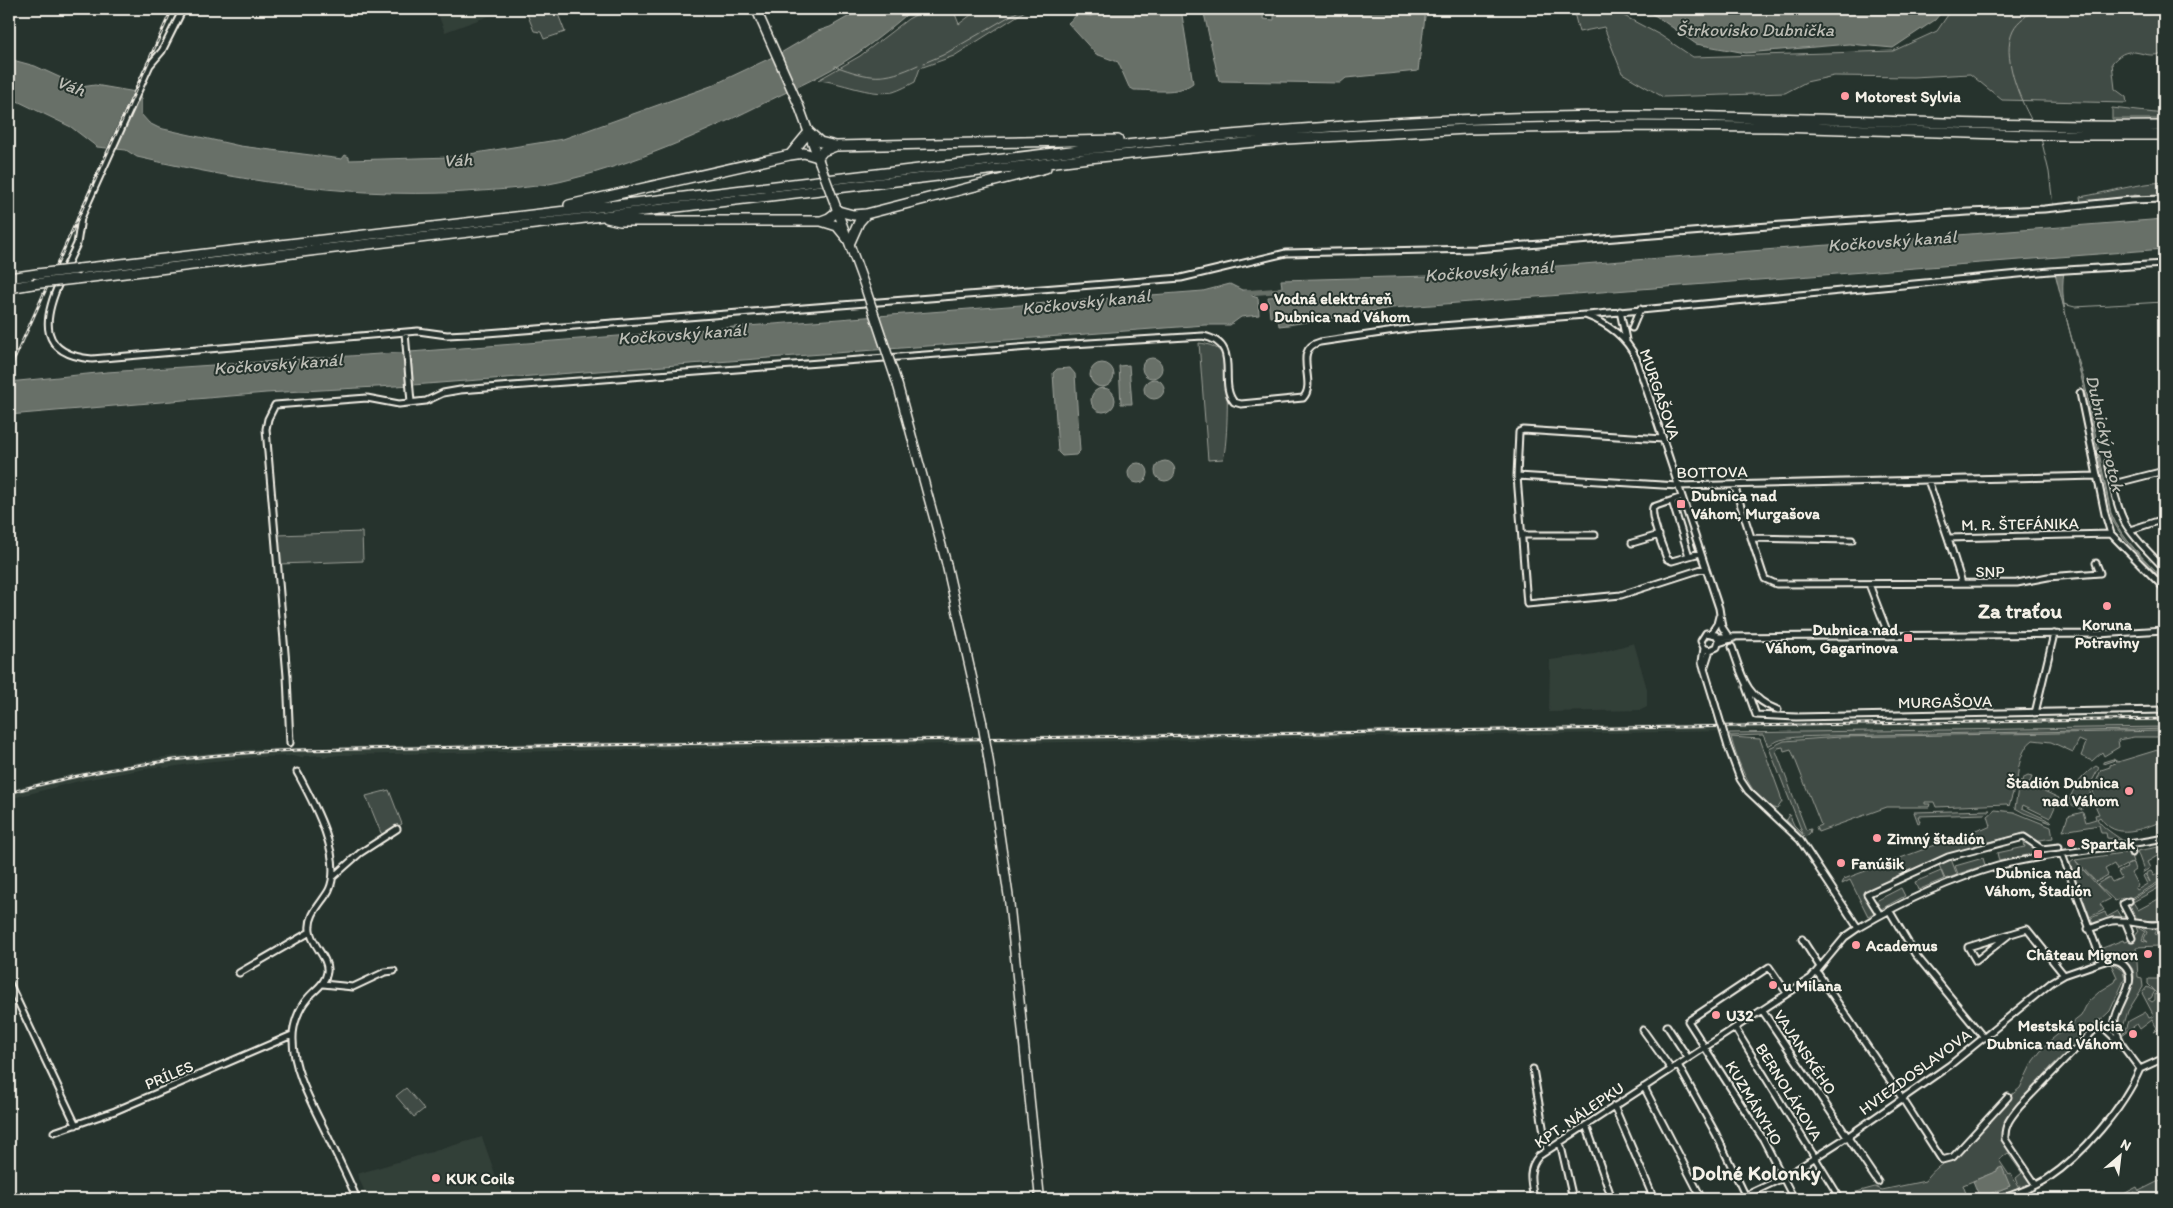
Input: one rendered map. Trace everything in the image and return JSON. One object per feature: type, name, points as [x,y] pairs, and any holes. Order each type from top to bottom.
[{"type":"highway","points":[[9,278],[1148,142],[1364,124],[1536,117],[1728,117],[2028,125],[2164,126]]},
{"type":"highway","points":[[9,288],[1089,158],[1286,139],[1412,131],[1537,127],[1730,126],[2032,135],[2164,135]]},
{"type":"highway","points":[[790,155],[808,130],[820,142],[836,146],[1133,139],[1148,142]]},
{"type":"highway","points":[[528,215],[790,155],[804,153],[818,159],[823,151],[836,146]]},
{"type":"highway","points":[[821,221],[829,218],[837,209],[853,215],[866,214],[1089,158]]},
{"type":"highway","points":[[597,217],[620,221],[821,221],[837,226],[850,242],[859,222],[866,214]]},
{"type":"main road","points":[[756,9],[808,130],[850,242],[898,386],[946,562],[988,756],[1012,926],[1040,1199]]},
{"type":"street","points":[[183,9],[162,51],[150,65],[81,218],[77,244],[54,294],[48,317],[48,331],[58,347],[70,356],[92,359],[418,331],[447,335],[496,332],[1181,278],[1286,253],[1476,249],[1968,212],[2050,209],[2131,200],[2164,199]]},
{"type":"street","points":[[290,743],[267,439],[268,419],[275,405],[367,398],[396,404],[426,401],[443,393],[460,390],[1199,335],[1213,339],[1224,350],[1227,362],[1229,392],[1234,402],[1240,404],[1297,400],[1303,398],[1307,393],[1306,358],[1310,346],[1320,342],[1405,329],[1585,315],[2050,271],[2164,264]]},
{"type":"street","points":[[1632,328],[1640,309]]},
{"type":"street","points":[[1620,311],[1626,341]]},
{"type":"street","name":"MURGAŠOVA","points":[[1585,315],[1608,326],[1626,341],[1641,370],[1719,608],[1722,627],[1728,636]]},
{"type":"street","points":[[405,333],[410,402]]},
{"type":"street","points":[[2080,393],[2105,514],[2111,534],[2164,588]]},
{"type":"street","points":[[1663,439],[1523,430],[1518,435],[1517,476],[1527,604],[1621,595],[1705,568]]},
{"type":"street","points":[[2108,462],[2125,522],[2164,568]]},
{"type":"street","points":[[2113,484],[2164,471]]},
{"type":"street","name":"BOTTOVA","points":[[1517,476],[1678,486],[2097,476]]},
{"type":"street","points":[[1928,480],[1948,538]]},
{"type":"street","name":"SNP","points":[[1734,485],[1765,580],[1770,582],[1868,584],[2017,583],[2100,573],[2096,563]]},
{"type":"street","points":[[1682,497],[1653,507],[1652,511],[1659,535],[1667,559],[1672,561],[1700,553]]},
{"type":"street","points":[[1672,501],[1689,556]]},
{"type":"street","points":[[2130,530],[2164,519]]},
{"type":"street","name":"M. R. ŠTEFÁNIKA","points":[[1962,583],[1948,538],[2111,534]]},
{"type":"street","points":[[1522,535],[1595,535]]},
{"type":"street","points":[[1632,544],[1659,535]]},
{"type":"street","points":[[1751,538],[1852,540]]},
{"type":"street","points":[[1868,584],[1889,636]]},
{"type":"street","points":[[1711,633],[1719,619],[1719,608]]},
{"type":"street","points":[[1722,627],[1718,639],[1715,649],[1707,649],[1701,643],[1701,639],[1706,633],[1711,633],[1718,639],[1737,637],[2139,633],[2164,630]]},
{"type":"street","points":[[2035,713],[2054,634]]},
{"type":"street","points":[[1718,639],[1728,636],[1737,637]]},
{"type":"street","name":"MURGAŠOVA","points":[[1732,647],[1756,715],[1796,717],[2164,710]]},
{"type":"street","points":[[1707,649],[1702,662],[1736,770],[1748,791],[1800,840],[1858,928]]},
{"type":"street","points":[[1746,687],[1756,698],[1778,710]]},
{"type":"street","points":[[297,772],[316,806],[328,841],[333,877],[328,891],[312,918],[310,932],[326,964],[327,972],[323,984],[307,998],[299,1010],[292,1035],[293,1048],[302,1078],[357,1199]]},
{"type":"street","points":[[333,877],[360,853],[397,828]]},
{"type":"street","points":[[1880,915],[1868,894],[1948,857],[2024,837],[2042,849],[2059,848]]},
{"type":"street","name":"KPT. NÁLEPKU","points":[[1534,1199],[1530,1175],[1533,1163],[1547,1150],[1787,993],[1819,970],[1845,937],[1880,915],[1926,892],[1999,866],[2164,838]]},
{"type":"street","points":[[2129,844],[2132,852]]},
{"type":"street","points":[[2062,854],[2088,929],[2102,962],[2112,960],[2120,962],[2128,970],[2130,982],[2115,1021],[2116,1031],[2122,1045]]},
{"type":"street","points":[[2129,901],[2123,904],[2132,921]]},
{"type":"street","points":[[1889,910],[1915,954],[1984,1038]]},
{"type":"street","points":[[2125,921],[2132,938]]},
{"type":"street","points":[[2088,929],[2111,922],[2132,921],[2164,930]]},
{"type":"street","points":[[2156,927],[2164,924]]},
{"type":"street","points":[[2010,934],[1976,961],[1968,947],[2010,934],[2027,929],[2064,975]]},
{"type":"street","points":[[239,973],[310,932]]},
{"type":"street","points":[[1802,939],[1819,970],[1942,1160],[1953,1157],[2008,1097]]},
{"type":"street","name":"HVIEZDOSLAVOVA","points":[[1738,1199],[1746,1198],[1783,1178],[1847,1137],[1984,1038],[2052,982],[2064,975],[2102,962]]},
{"type":"street","name":"KUZMÁNYHO","points":[[1787,993],[1769,967],[1688,1020],[1763,1139],[1794,1199]]},
{"type":"street","points":[[323,984],[353,987],[385,972],[394,971]]},
{"type":"street","points":[[9,983],[76,1125]]},
{"type":"street","name":"VAJANSKÉHO","points":[[1762,1010],[1878,1182]]},
{"type":"street","points":[[2036,1185],[2006,1139],[2007,1126],[2020,1106],[2100,1024],[2122,1045],[2140,1069]]},
{"type":"street","points":[[1667,1026],[1688,1058]]},
{"type":"street","name":"BERNOLÁKOVA","points":[[1735,1028],[1838,1196]]},
{"type":"street","points":[[1643,1030],[1671,1069]]},
{"type":"street","name":"PRÍLES","points":[[54,1132],[115,1111],[292,1035]]},
{"type":"street","points":[[2002,1199],[2036,1185],[2065,1166],[2090,1141],[2134,1081],[2140,1069],[2164,1058]]},
{"type":"street","points":[[1678,1065],[1720,1142],[1746,1198]]},
{"type":"street","points":[[1533,1069],[1547,1150]]},
{"type":"street","points":[[1644,1087],[1702,1199]]},
{"type":"street","points":[[1614,1106],[1654,1199]]},
{"type":"street","points":[[1586,1125],[1612,1199]]},
{"type":"street","points":[[1560,1142],[1572,1199]]},
{"type":"street","points":[[2025,1190],[2029,1199]]},
{"type":"shaded area","points":[[436,9],[508,9],[445,32]]},
{"type":"shaded area","points":[[528,9],[556,9],[565,32],[544,39],[541,32],[534,31],[526,11]]},
{"type":"shaded area","points":[[927,9],[953,9],[959,24],[979,9],[1028,9],[954,56],[920,68],[915,82],[896,91],[874,92],[818,80],[860,56],[908,19]]},
{"type":"shaded area","points":[[1573,9],[1611,9],[1660,35],[1693,57],[1893,51],[1937,31],[1952,9],[2164,9],[2164,52],[2157,55],[2126,53],[2119,56],[2112,63],[2115,89],[2126,97],[2127,103],[2002,100],[1970,74],[1913,77],[1834,76],[1806,82],[1785,93],[1663,97],[1622,73],[1604,27],[1579,32]]},
{"type":"shaded area","points":[[2112,108],[2164,114],[2164,119],[2112,119]]},
{"type":"shaded area","points":[[2164,182],[2164,197],[2150,198],[2135,195],[2128,198],[2081,202],[2080,197],[2132,186]]},
{"type":"shaded area","points":[[1199,343],[1207,344],[1220,351],[1226,366],[1226,439],[1223,459],[1208,460]]},
{"type":"shaded area","points":[[362,532],[363,561],[279,564],[278,535]]},
{"type":"shaded area","points":[[1634,643],[1647,689],[1647,707],[1641,710],[1549,712],[1550,660],[1595,654]]},
{"type":"shaded area","points":[[2089,715],[2093,715],[2094,718],[2164,715],[2164,735],[2159,737],[1927,741],[1789,746],[1788,730],[768,747],[340,755],[323,757],[322,755],[304,756],[302,758],[292,756],[258,757],[164,768],[162,766],[79,781],[9,799],[9,790],[77,773],[165,757],[253,749],[1958,720],[1958,718],[1966,718],[1967,720],[2056,716],[2058,718],[2076,718],[2076,716],[2088,718]]},
{"type":"shaded area","points":[[2164,727],[2164,729],[2135,730],[1803,737],[1780,740],[1768,746],[1763,735],[1730,736],[1729,733]]},
{"type":"shaded area","points":[[2164,731],[2164,737],[2134,737],[2118,740],[2119,747],[2104,756],[2102,752],[2092,761],[2081,756],[2086,743],[2079,740],[2073,752],[2051,742],[2033,740],[2023,753],[2019,764],[2017,781],[2011,782],[2011,785],[2015,786],[2009,806],[2007,804],[1936,807],[1934,802],[1925,802],[1925,804],[1930,804],[1929,807],[1887,807],[1818,832],[1816,827],[1821,825],[1791,749],[1784,751],[1783,747],[1778,748],[1776,751],[1806,830],[1811,829],[1810,833],[1805,837],[1786,820],[1789,814],[1794,825],[1803,834],[1769,748],[1784,741],[1840,737]]},
{"type":"shaded area","points":[[1731,737],[1760,739],[1782,802],[1777,809],[1768,806],[1753,790],[1741,768]]},
{"type":"shaded area","name":"Štadión Dubnica nad Váhom","points":[[2164,748],[2164,821],[2130,831],[2121,831],[2106,825],[2100,817],[2097,819],[2122,840],[2107,838],[2106,833],[2101,833],[2099,825],[2063,831],[2068,816],[2083,812],[2086,822],[2096,819],[2095,815],[2099,814],[2095,805],[2092,805],[2089,796],[2079,799],[2082,810],[2068,803],[2079,782],[2086,773],[2096,766],[2099,768],[2091,783],[2090,796],[2093,795],[2101,770],[2116,763],[2115,760],[2118,762]]},
{"type":"shaded area","points":[[2115,760],[2103,764],[2103,762]]},
{"type":"shaded area","points":[[2028,776],[2032,777],[2029,784],[2059,798],[2050,818],[2023,805],[2022,808],[2051,823],[2015,808],[2019,782],[2027,784],[2022,779]]},
{"type":"shaded area","points":[[389,790],[402,824],[384,834],[381,833],[366,796]]},
{"type":"shaded area","points":[[1990,810],[1985,814],[1918,816],[1920,822],[1918,823],[1914,812]]},
{"type":"shaded area","points":[[1995,810],[2014,812],[2051,827],[2053,838],[2040,840],[2041,848],[2025,833],[1941,857],[1868,891],[1876,912],[1868,916],[1850,880],[1842,884],[1844,879],[1981,828],[1982,830],[1991,826],[1988,816]]},
{"type":"shaded area","points":[[2023,839],[2042,852],[1999,861],[1997,853],[2025,847]]},
{"type":"shaded area","points":[[2164,846],[2164,864],[2159,855],[2147,862],[2150,868],[2142,873],[2144,870],[2137,851]]},
{"type":"shaded area","points":[[2129,852],[2129,857],[2131,856],[2133,862],[2127,865],[2133,863],[2135,870],[2131,873],[2138,886],[2135,887],[2137,890],[2147,884],[2143,876],[2145,874],[2150,882],[2146,873],[2151,871],[2154,876],[2164,870],[2164,879],[2131,898],[2164,881],[2164,885],[2133,902],[2138,910],[2164,896],[2164,921],[2135,920],[2136,917],[2128,902],[2126,903],[2123,898],[2115,901],[2097,884],[2109,877],[2112,882],[2121,878],[2118,872],[2127,868],[2126,865],[2117,870],[2114,864],[2105,869],[2108,875],[2096,882],[2075,860]]},
{"type":"shaded area","points":[[1983,858],[1985,865],[1958,874],[1955,866]]},
{"type":"shaded area","points":[[1951,859],[1957,875],[1945,879],[1938,863]]},
{"type":"shaded area","points":[[2074,860],[2110,899],[2100,904],[2104,910],[2090,917],[2070,863]]},
{"type":"shaded area","points":[[1941,871],[1944,879],[1918,890],[1915,882]]},
{"type":"shaded area","points":[[1901,888],[1905,896],[1879,910],[1876,901]]},
{"type":"shaded area","points":[[2118,911],[2123,919],[2093,924],[2091,918],[2105,912],[2107,917]]},
{"type":"shaded area","points":[[2129,922],[2136,923],[2137,927],[2145,932],[2142,940],[2148,942],[2144,939],[2147,932],[2138,925],[2157,929],[2155,934],[2164,938],[2164,1037],[2160,1029],[2153,1032],[2157,1028],[2152,1020],[2140,1029],[2137,1024],[2122,1035],[2126,1045],[2120,1036],[2126,1030],[2129,1021],[2146,1012],[2149,1018],[2154,1016],[2142,993],[2147,987],[2155,991],[2148,984],[2148,979],[2158,979],[2159,946],[2136,947],[2138,977],[2142,978],[2143,987],[2128,1011],[2121,1028],[2118,1026],[2130,992],[2134,973],[2130,966],[2121,960],[2104,955],[2100,949],[2123,940],[2124,942],[2135,939],[2134,935],[2138,933],[2136,926],[2131,927]],"holes":[[[2155,991],[2159,995],[2155,994],[2155,1000],[2152,1002],[2148,999],[2151,998]]]},
{"type":"shaded area","points":[[2110,962],[2123,971],[2125,978],[2110,1011],[2051,1067],[2014,1110],[2004,1139],[2032,1184],[2020,1189],[2016,1178],[2022,1173],[2008,1153],[1999,1160],[2009,1175],[2011,1174],[2019,1189],[1992,1199],[1977,1199],[2010,1186],[1998,1171],[1963,1185],[1968,1199],[1939,1199],[1935,1197],[1918,1199],[1841,1199],[1853,1193],[1875,1187],[1882,1190],[1925,1181],[1938,1167],[1955,1159],[2009,1097],[2020,1088],[2033,1061],[2047,1043],[2081,1016],[2088,1002],[2099,992],[2115,982],[2117,977]]},
{"type":"shaded area","points":[[406,1088],[424,1109],[414,1117],[396,1096]]},
{"type":"shaded area","points":[[482,1137],[504,1199],[368,1199],[357,1174]]},
{"type":"shaded area","points":[[2164,1173],[2164,1194],[2162,1199],[2142,1199],[2144,1195],[2134,1192],[2131,1199],[2114,1199],[2137,1187],[2139,1191],[2163,1179],[2161,1175]]},
{"type":"water","name":"Váh","points":[[862,9],[913,9],[872,43],[833,68],[712,128],[642,157],[594,173],[560,182],[515,188],[437,193],[394,193],[308,187],[222,175],[137,157],[126,150],[97,147],[71,127],[9,97],[9,59],[35,66],[81,87],[95,85],[136,92],[141,99],[141,114],[149,123],[159,128],[240,146],[342,159],[345,155],[349,157],[349,160],[451,157],[563,139],[711,86],[779,54],[818,31],[830,27]]},
{"type":"water","points":[[1100,9],[1181,9],[1193,83],[1180,89],[1165,91],[1134,90],[1129,87],[1118,62],[1096,54],[1068,23],[1079,13],[1091,16]]},
{"type":"water","points":[[1203,9],[1264,9],[1263,19],[1274,20],[1274,9],[1426,9],[1418,71],[1346,78],[1340,83],[1219,81]]},
{"type":"water","name":"Štrkovisko Dubnička","points":[[1641,9],[1944,9],[1935,20],[1893,48],[1849,44],[1746,53],[1696,44],[1656,16]]},
{"type":"water","name":"Kočkovský kanál","points":[[2164,219],[2164,249],[1392,308],[1279,326],[1278,316],[1270,317],[1268,297],[1283,296],[1283,292],[1279,293],[1278,288],[1282,287],[1281,280],[1428,276]]},
{"type":"water","points":[[2064,272],[2063,299],[2065,312],[2084,380],[2111,513],[2127,540],[2164,579],[2164,582],[2124,539],[2112,520],[2082,380],[2055,273]]},
{"type":"water","points":[[1230,284],[1242,290],[1251,290],[1252,296],[1258,298],[1259,315],[1241,317],[1230,325],[1205,325],[413,385],[266,393],[9,415],[9,382],[107,372],[410,352],[1203,291]]},
{"type":"water","points":[[1152,358],[1159,361],[1162,368],[1159,375],[1152,378],[1145,375],[1142,368],[1145,361]]},
{"type":"water","points":[[1102,363],[1110,367],[1114,375],[1110,383],[1102,387],[1094,383],[1090,375],[1094,367]]},
{"type":"water","points":[[1129,365],[1132,404],[1121,404],[1119,366]]},
{"type":"water","points":[[1070,368],[1075,374],[1080,451],[1076,455],[1062,456],[1058,452],[1053,373],[1057,369]]},
{"type":"water","points":[[1154,379],[1161,382],[1164,389],[1161,396],[1154,399],[1147,396],[1144,389],[1147,382]]},
{"type":"water","points":[[1103,388],[1111,392],[1115,400],[1111,408],[1103,412],[1095,408],[1091,400],[1095,392]]},
{"type":"water","points":[[1165,461],[1172,464],[1175,471],[1172,478],[1165,481],[1158,478],[1155,471],[1158,464]]},
{"type":"water","points":[[1138,463],[1145,466],[1148,473],[1145,480],[1138,483],[1131,480],[1128,473],[1131,466]]},
{"type":"water","points":[[2002,1167],[2010,1186],[1980,1198],[1973,1181]]},
{"type":"pier","points":[[134,89],[137,89],[112,151],[106,150]]},
{"type":"waterway","points":[[924,63],[943,55],[1022,9]]},
{"type":"waterway","name":"Dubnický potok","points":[[2032,121],[2017,89],[2010,64],[2009,52],[2010,40],[2015,26],[2036,9]]},
{"type":"waterway","points":[[835,66],[868,76],[886,76],[918,65]]},
{"type":"waterway","name":"Dubnický potok","points":[[2041,138],[2049,172],[2053,205]]},
{"type":"waterway","name":"Kočkovský kanál","points":[[1246,293],[1284,290]]},
{"type":"waterway","points":[[2063,304],[2075,307],[2164,302]]},
{"type":"railway","points":[[9,371],[172,9]]},
{"type":"railway","points":[[9,793],[80,775],[152,763],[188,758],[297,750],[2164,719]]},
{"type":"place","name":"Motorest Sylvia","points":[[1845,96]]},
{"type":"place","name":"Vodná elektráreň Dubnica nad Váhom","points":[[1264,307]]},
{"type":"place","name":"Dubnica nad Váhom, Murgašova","points":[[1681,504]]},
{"type":"place","name":"Koruna Potraviny","points":[[2107,606]]},
{"type":"place","name":"Dubnica nad Váhom, Gagarinova","points":[[1908,638]]},
{"type":"place","name":"Štadión Dubnica nad Váhom","points":[[2129,791]]},
{"type":"place","name":"Zimný štadión","points":[[1877,838]]},
{"type":"place","name":"Spartak","points":[[2071,843]]},
{"type":"place","name":"Dubnica nad Váhom, Štadión","points":[[2038,854]]},
{"type":"place","name":"Fanúšik","points":[[1841,863]]},
{"type":"place","name":"Academus","points":[[1856,945]]},
{"type":"place","name":"Château Mignon","points":[[2148,954]]},
{"type":"place","name":"u Milana","points":[[1773,985]]},
{"type":"place","name":"U32","points":[[1716,1015]]},
{"type":"place","name":"Mestská polícia Dubnica nad Váhom","points":[[2133,1034]]},
{"type":"place","name":"KUK Coils","points":[[436,1178]]},
{"type":"district","name":"Za traťou","points":[[2020,610]]},
{"type":"district","name":"Dolné Kolonky","points":[[1756,1172]]}]
